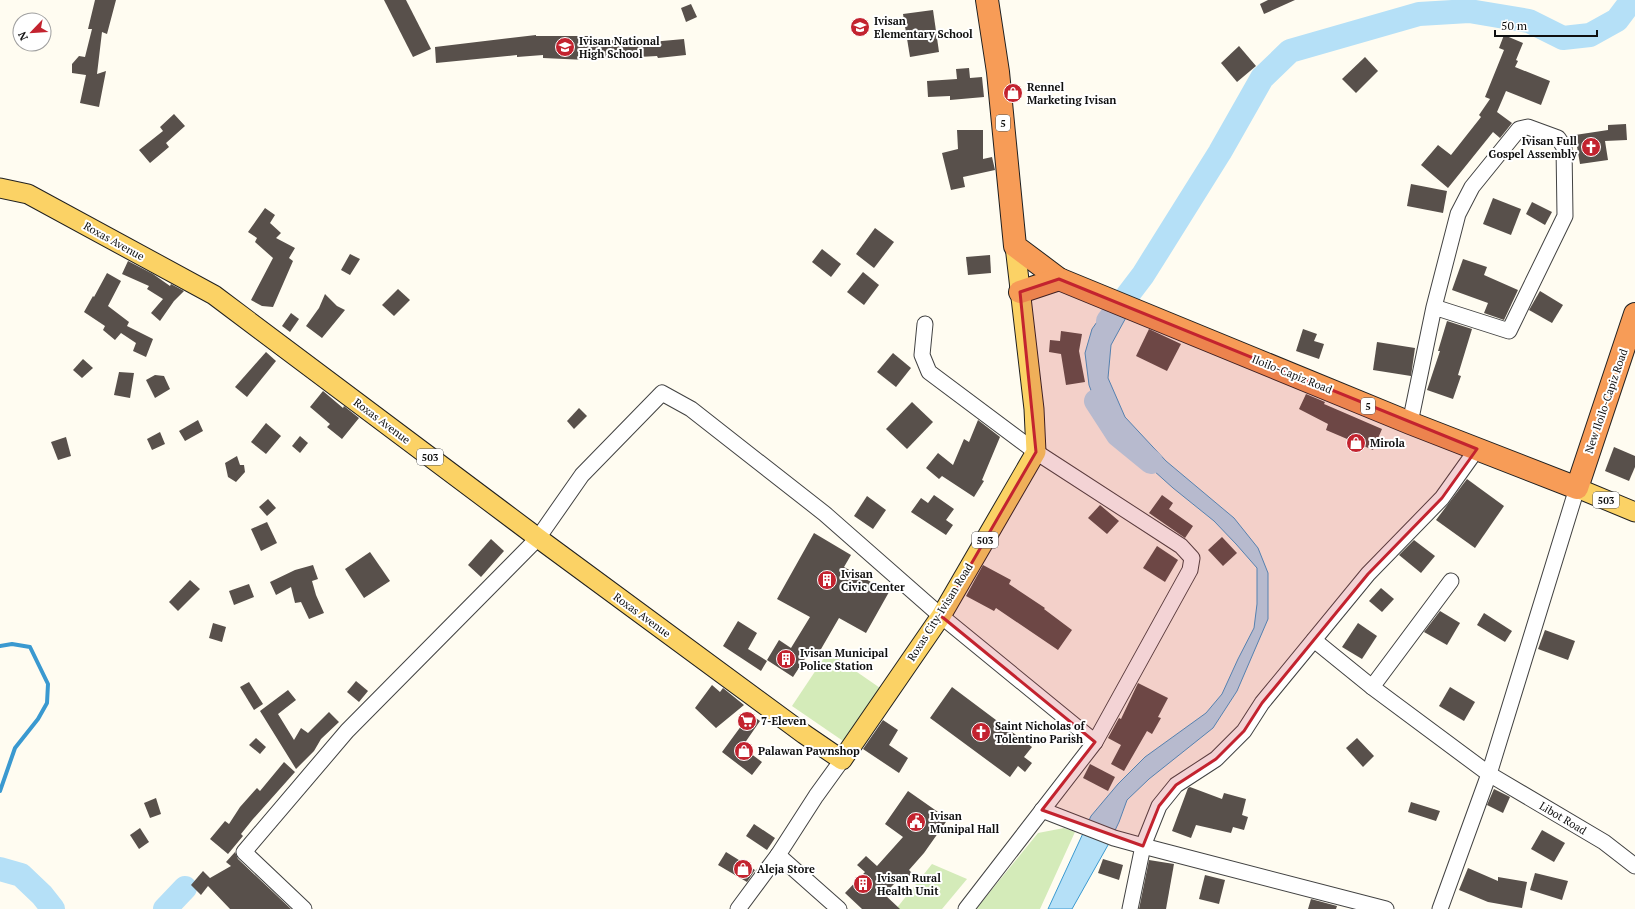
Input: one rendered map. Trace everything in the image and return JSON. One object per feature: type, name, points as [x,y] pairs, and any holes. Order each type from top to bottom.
[{"type":"highway","name":"5","points":[[987,0],[998,72],[1015,246]]},
{"type":"highway","name":"Iloilo-Capiz Road","points":[[1015,246],[1059,279],[1410,423],[1577,488]]},
{"type":"highway","points":[[1020,292],[1059,279]]},
{"type":"highway","name":"New Iloilo-Capiz Road","points":[[1577,488],[1635,314]]},
{"type":"main road","name":"Roxas Avenue","points":[[0,188],[28,194],[214,295],[538,538],[804,734],[842,760]]},
{"type":"main road","points":[[1015,246],[1034,409],[1036,452]]},
{"type":"main road","name":"Roxas City-Ivisan Road","points":[[842,760],[941,616],[1036,452]]},
{"type":"main road","name":"503","points":[[1577,488],[1635,512]]},
{"type":"street","points":[[1410,423],[1434,307],[1458,214],[1472,187],[1519,129],[1528,127],[1558,138],[1564,147],[1566,216],[1509,332],[1434,307]]},
{"type":"street","points":[[925,324],[922,355],[929,372],[1036,452],[1181,546],[1192,558],[1190,570],[1095,742],[966,909]]},
{"type":"street","points":[[304,909],[244,852],[348,731],[538,538],[582,476],[662,394],[691,409],[825,514],[941,616],[1095,742]]},
{"type":"street","points":[[1130,909],[1143,846],[1159,806],[1176,785],[1216,759],[1244,731],[1262,703],[1368,574],[1442,498],[1477,449]]},
{"type":"street","points":[[1440,909],[1489,774],[1577,488]]},
{"type":"street","points":[[1372,687],[1451,581]]},
{"type":"street","name":"Libot Road","points":[[1314,640],[1372,687],[1489,774],[1604,842],[1635,866]]},
{"type":"street","points":[[738,909],[778,855],[816,796],[842,760]]},
{"type":"street","points":[[1042,810],[1114,838],[1386,909]]},
{"type":"street","points":[[778,855],[839,909]]},
{"type":"highlighted area","points":[[1059,279],[1477,449],[1442,498],[1368,574],[1262,703],[1244,731],[1216,759],[1176,785],[1159,806],[1143,846],[1042,810],[1095,742],[941,616],[1036,452],[1020,292]]},
{"type":"green space","points":[[828,652],[883,690],[846,743],[792,706]]},
{"type":"green space","points":[[1064,828],[1075,832],[1040,909],[976,909],[1038,833]]},
{"type":"green space","points":[[932,864],[967,879],[942,909],[896,909]]},
{"type":"water","points":[[1109,305],[1129,312],[1111,345],[1108,378],[1125,417],[1166,461],[1234,518],[1258,548],[1268,573],[1268,619],[1237,691],[1213,728],[1149,779],[1127,800],[1108,845],[1072,909],[1048,909],[1091,816],[1118,784],[1145,757],[1206,713],[1222,694],[1254,628],[1257,604],[1257,568],[1214,521],[1173,488],[1143,461],[1099,412],[1089,385],[1085,353],[1092,329]]},
{"type":"building","points":[[95,0],[116,0],[107,34],[102,32],[97,74],[106,71],[99,107],[80,103],[86,75],[72,73],[72,64],[79,56],[85,57],[92,29],[88,29]]},
{"type":"building","points":[[384,0],[406,0],[431,49],[413,57]]},
{"type":"building","points":[[1268,0],[1295,0],[1264,14],[1260,4]]},
{"type":"building","points":[[691,4],[697,17],[686,22],[681,8]]},
{"type":"building","points":[[933,10],[939,52],[910,57],[903,14]]},
{"type":"building","points":[[536,35],[589,36],[590,41],[639,39],[640,43],[684,39],[686,55],[658,58],[657,56],[586,60],[543,58],[543,55],[517,57],[517,55],[436,63],[435,47]]},
{"type":"building","points":[[1504,35],[1523,43],[1516,60],[1518,61],[1515,67],[1550,81],[1541,105],[1506,91],[1497,112],[1512,123],[1500,138],[1493,132],[1448,188],[1421,165],[1438,145],[1451,155],[1481,117],[1479,115],[1490,99],[1485,97],[1504,50],[1499,48]]},
{"type":"building","points":[[1239,46],[1256,66],[1237,82],[1221,63]]},
{"type":"building","points":[[1365,57],[1378,71],[1356,93],[1342,79]]},
{"type":"building","points":[[969,68],[970,78],[982,77],[984,97],[950,100],[950,96],[928,97],[927,81],[957,79],[956,69]]},
{"type":"building","points":[[174,114],[185,126],[166,143],[169,147],[150,163],[139,150],[163,131],[160,127]]},
{"type":"building","name":"Ivisan Full Gospel Assembly","points":[[1626,124],[1627,140],[1605,141],[1608,160],[1580,164],[1575,135],[1608,130],[1608,125]]},
{"type":"building","points":[[957,130],[983,130],[983,159],[992,157],[995,170],[963,177],[965,187],[951,190],[942,153],[958,149]]},
{"type":"building","points":[[1411,184],[1447,191],[1443,213],[1407,206]]},
{"type":"building","points":[[1493,198],[1521,209],[1511,235],[1483,224]]},
{"type":"building","points":[[1532,202],[1552,212],[1545,225],[1526,214]]},
{"type":"building","points":[[265,208],[275,215],[270,223],[281,233],[276,238],[295,248],[289,258],[293,261],[273,307],[262,306],[251,300],[273,258],[255,242],[257,238],[248,232]]},
{"type":"building","points":[[875,228],[894,242],[874,268],[856,254]]},
{"type":"building","points":[[822,249],[841,264],[831,277],[812,262]]},
{"type":"building","points":[[350,254],[360,259],[350,275],[341,270]]},
{"type":"building","points":[[990,255],[991,273],[968,275],[966,257]]},
{"type":"building","points":[[1463,259],[1487,267],[1484,275],[1518,290],[1504,320],[1484,313],[1488,303],[1452,290]]},
{"type":"building","points":[[128,261],[153,274],[170,286],[171,284],[184,291],[174,301],[160,321],[151,313],[163,299],[147,289],[149,286],[122,274]]},
{"type":"building","points":[[863,272],[879,285],[864,305],[847,292]]},
{"type":"building","points":[[107,273],[121,281],[108,306],[129,322],[127,326],[153,339],[146,357],[133,351],[136,343],[121,333],[115,340],[103,330],[105,326],[84,312]]},
{"type":"building","points":[[398,289],[410,300],[394,316],[382,305]]},
{"type":"building","points":[[1540,291],[1563,305],[1552,323],[1529,310]]},
{"type":"building","points":[[325,294],[337,306],[345,310],[322,338],[306,326],[319,308]]},
{"type":"building","points":[[291,313],[299,319],[290,332],[282,326]]},
{"type":"building","points":[[1447,321],[1472,329],[1458,375],[1461,376],[1453,399],[1427,390],[1440,351],[1438,351]]},
{"type":"building","points":[[1149,329],[1181,344],[1167,371],[1136,356]]},
{"type":"building","points":[[1303,329],[1317,334],[1314,341],[1324,344],[1319,359],[1296,351]]},
{"type":"building","points":[[1061,331],[1082,334],[1079,351],[1085,382],[1066,385],[1061,354],[1049,352],[1050,340],[1060,341]]},
{"type":"building","points":[[1377,342],[1415,348],[1411,376],[1373,370]]},
{"type":"building","points":[[266,352],[276,361],[247,397],[235,387]]},
{"type":"building","points":[[893,353],[911,368],[896,387],[877,372]]},
{"type":"building","points":[[83,359],[93,368],[82,378],[73,370]]},
{"type":"building","points":[[119,372],[134,373],[130,398],[114,395]]},
{"type":"building","points":[[155,375],[164,376],[170,389],[155,398],[146,380]]},
{"type":"building","points":[[323,391],[343,408],[344,406],[359,418],[342,439],[327,427],[330,424],[310,407]]},
{"type":"building","points":[[1306,394],[1325,402],[1324,404],[1382,429],[1373,450],[1326,430],[1328,424],[1299,409]]},
{"type":"building","points":[[912,402],[933,422],[907,449],[886,429]]},
{"type":"building","points":[[579,408],[587,416],[574,429],[567,421]]},
{"type":"building","points":[[198,420],[203,431],[185,441],[179,431]]},
{"type":"building","points":[[978,420],[1000,437],[982,480],[984,481],[974,497],[942,476],[939,479],[926,468],[938,453],[953,465],[964,439],[969,442]]},
{"type":"building","points":[[266,423],[281,436],[266,454],[251,442]]},
{"type":"building","points":[[160,432],[165,444],[152,450],[147,439]]},
{"type":"building","points":[[300,436],[308,443],[300,453],[292,446]]},
{"type":"building","points":[[66,437],[71,456],[58,460],[51,442]]},
{"type":"building","points":[[1614,447],[1635,456],[1635,467],[1629,481],[1605,471]]},
{"type":"building","points":[[237,456],[240,465],[244,465],[245,472],[236,482],[228,477],[225,463]]},
{"type":"building","points":[[1467,479],[1504,506],[1475,548],[1436,520]]},
{"type":"building","points":[[934,495],[954,509],[946,520],[953,525],[946,535],[911,512],[921,498],[928,503]]},
{"type":"building","points":[[1162,495],[1173,503],[1169,509],[1193,526],[1185,538],[1149,513]]},
{"type":"building","points":[[867,496],[886,510],[873,529],[854,516]]},
{"type":"building","points":[[268,499],[276,508],[267,516],[259,507]]},
{"type":"building","points":[[1100,505],[1119,521],[1107,534],[1088,518]]},
{"type":"building","points":[[267,522],[277,543],[261,551],[251,529]]},
{"type":"building","name":"Ivisan Civic Center","points":[[814,533],[851,555],[844,567],[889,592],[866,633],[839,618],[817,656],[810,651],[793,677],[767,660],[779,640],[791,648],[810,617],[777,599]]},
{"type":"building","points":[[1222,537],[1237,553],[1223,566],[1208,550]]},
{"type":"building","points":[[491,539],[504,551],[481,577],[468,565]]},
{"type":"building","points":[[1414,540],[1435,556],[1421,573],[1399,555]]},
{"type":"building","points":[[1157,546],[1178,560],[1165,582],[1143,568]]},
{"type":"building","points":[[370,552],[390,581],[364,598],[345,569]]},
{"type":"building","points":[[313,565],[318,579],[312,581],[324,613],[309,619],[301,602],[295,603],[291,587],[276,595],[270,582],[295,570]]},
{"type":"building","points":[[983,565],[1011,580],[1009,584],[1045,608],[1044,609],[1072,630],[1058,650],[996,608],[994,611],[966,596]]},
{"type":"building","points":[[190,580],[200,589],[178,611],[169,602]]},
{"type":"building","points":[[249,584],[254,597],[234,605],[229,591]]},
{"type":"building","points":[[1381,588],[1394,599],[1382,612],[1369,601]]},
{"type":"building","points":[[1440,611],[1460,623],[1447,645],[1424,632]]},
{"type":"building","points":[[1484,613],[1512,631],[1505,642],[1477,625]]},
{"type":"building","points":[[738,621],[757,633],[748,649],[767,661],[761,671],[723,646]]},
{"type":"building","points":[[213,623],[226,627],[222,642],[209,638]]},
{"type":"building","points":[[1358,623],[1377,636],[1362,659],[1342,647]]},
{"type":"building","points":[[1545,630],[1575,641],[1568,660],[1538,649]]},
{"type":"building","points":[[356,681],[368,691],[359,702],[347,692]]},
{"type":"building","points":[[249,682],[263,704],[254,710],[240,687]]},
{"type":"building","points":[[1138,683],[1168,698],[1158,717],[1161,718],[1152,734],[1147,731],[1124,771],[1111,764],[1121,745],[1108,738],[1119,718],[1121,719]]},
{"type":"building","points":[[712,685],[720,692],[723,688],[744,705],[716,728],[695,708]]},
{"type":"building","name":"Saint Nicholas of Tolentino Parish","points":[[952,687],[1032,747],[1024,757],[1032,763],[1025,772],[1018,766],[1010,777],[930,718]]},
{"type":"building","points":[[1450,687],[1475,702],[1464,721],[1439,706]]},
{"type":"building","points":[[288,690],[296,700],[278,714],[294,740],[301,728],[308,733],[329,712],[339,722],[321,739],[314,751],[296,769],[260,711]]},
{"type":"building","points":[[750,714],[760,721],[742,747],[762,762],[752,775],[722,752]]},
{"type":"building","points":[[883,720],[898,730],[889,745],[908,758],[899,773],[863,749]]},
{"type":"building","points":[[256,738],[266,747],[260,754],[249,745]]},
{"type":"building","points":[[1357,738],[1374,756],[1363,767],[1346,748]]},
{"type":"building","points":[[284,762],[295,772],[253,819],[241,834],[243,836],[228,854],[210,839],[225,821],[229,824],[240,807],[257,788],[260,791]]},
{"type":"building","points":[[1090,764],[1115,777],[1108,791],[1083,778]]},
{"type":"building","points":[[1190,787],[1222,799],[1224,793],[1246,799],[1242,815],[1248,817],[1244,830],[1233,827],[1231,833],[1196,825],[1191,838],[1172,831],[1188,788]]},
{"type":"building","points":[[1494,789],[1510,797],[1503,813],[1487,805]]},
{"type":"building","points":[[908,791],[948,819],[924,853],[909,870],[912,873],[903,883],[899,879],[884,894],[900,909],[862,909],[845,893],[865,872],[857,865],[866,856],[877,866],[903,837],[885,824]]},
{"type":"building","points":[[156,798],[161,814],[150,818],[144,803]]},
{"type":"building","points":[[1411,802],[1440,811],[1436,821],[1408,812]]},
{"type":"building","points":[[754,824],[775,838],[767,850],[746,836]]},
{"type":"building","points":[[140,828],[149,842],[139,849],[130,835]]},
{"type":"building","points":[[1542,830],[1565,843],[1554,862],[1531,849]]},
{"type":"building","points":[[235,852],[238,859],[291,909],[230,909],[208,886],[201,895],[191,885],[203,871],[210,878],[231,866],[226,862]]},
{"type":"building","points":[[726,852],[755,870],[747,882],[718,865]]},
{"type":"building","points":[[1103,859],[1123,865],[1119,880],[1098,873]]},
{"type":"building","points":[[1149,860],[1174,864],[1166,909],[1139,909]]},
{"type":"building","points":[[1468,868],[1498,881],[1498,877],[1527,882],[1522,908],[1488,902],[1459,890]]},
{"type":"building","points":[[1535,873],[1568,881],[1562,900],[1530,890]]},
{"type":"building","points":[[1205,875],[1225,880],[1219,904],[1199,899]]},
{"type":"building","points":[[1311,899],[1337,906],[1336,909],[1308,909]]},
{"type":"waterway","points":[[1108,321],[1143,275],[1220,152],[1262,78],[1290,51],[1419,14],[1469,11],[1529,21],[1563,38],[1590,35],[1617,20],[1632,0]]},
{"type":"waterway","points":[[1096,401],[1118,435],[1151,462]]},
{"type":"waterway","points":[[0,646],[12,644],[30,647],[48,684],[47,703],[38,719],[15,748],[0,791]]},
{"type":"waterway","points":[[0,869],[21,875],[42,895],[53,909]]},
{"type":"waterway","points":[[165,909],[185,888]]},
{"type":"place","name":"Ivisan Elementary School","points":[[860,27]]},
{"type":"place","name":"Ivisan National High School","points":[[565,47]]},
{"type":"place","name":"Rennel Marketing Ivisan","points":[[1013,93]]},
{"type":"place","name":"Ivisan Full Gospel Assembly","points":[[1591,147]]},
{"type":"place","name":"Mirola","points":[[1356,443]]},
{"type":"place","name":"Ivisan Civic Center","points":[[827,580]]},
{"type":"place","name":"Ivisan Municipal Police Station","points":[[786,659]]},
{"type":"place","name":"7-Eleven","points":[[747,721]]},
{"type":"place","name":"Saint Nicholas of Tolentino Parish","points":[[981,732]]},
{"type":"place","name":"Palawan Pawnshop","points":[[744,751]]},
{"type":"place","name":"Ivisan Munipal Hall","points":[[916,822]]},
{"type":"place","name":"Aleja Store","points":[[743,869]]},
{"type":"place","name":"Ivisan Rural Health Unit","points":[[863,884]]}]
